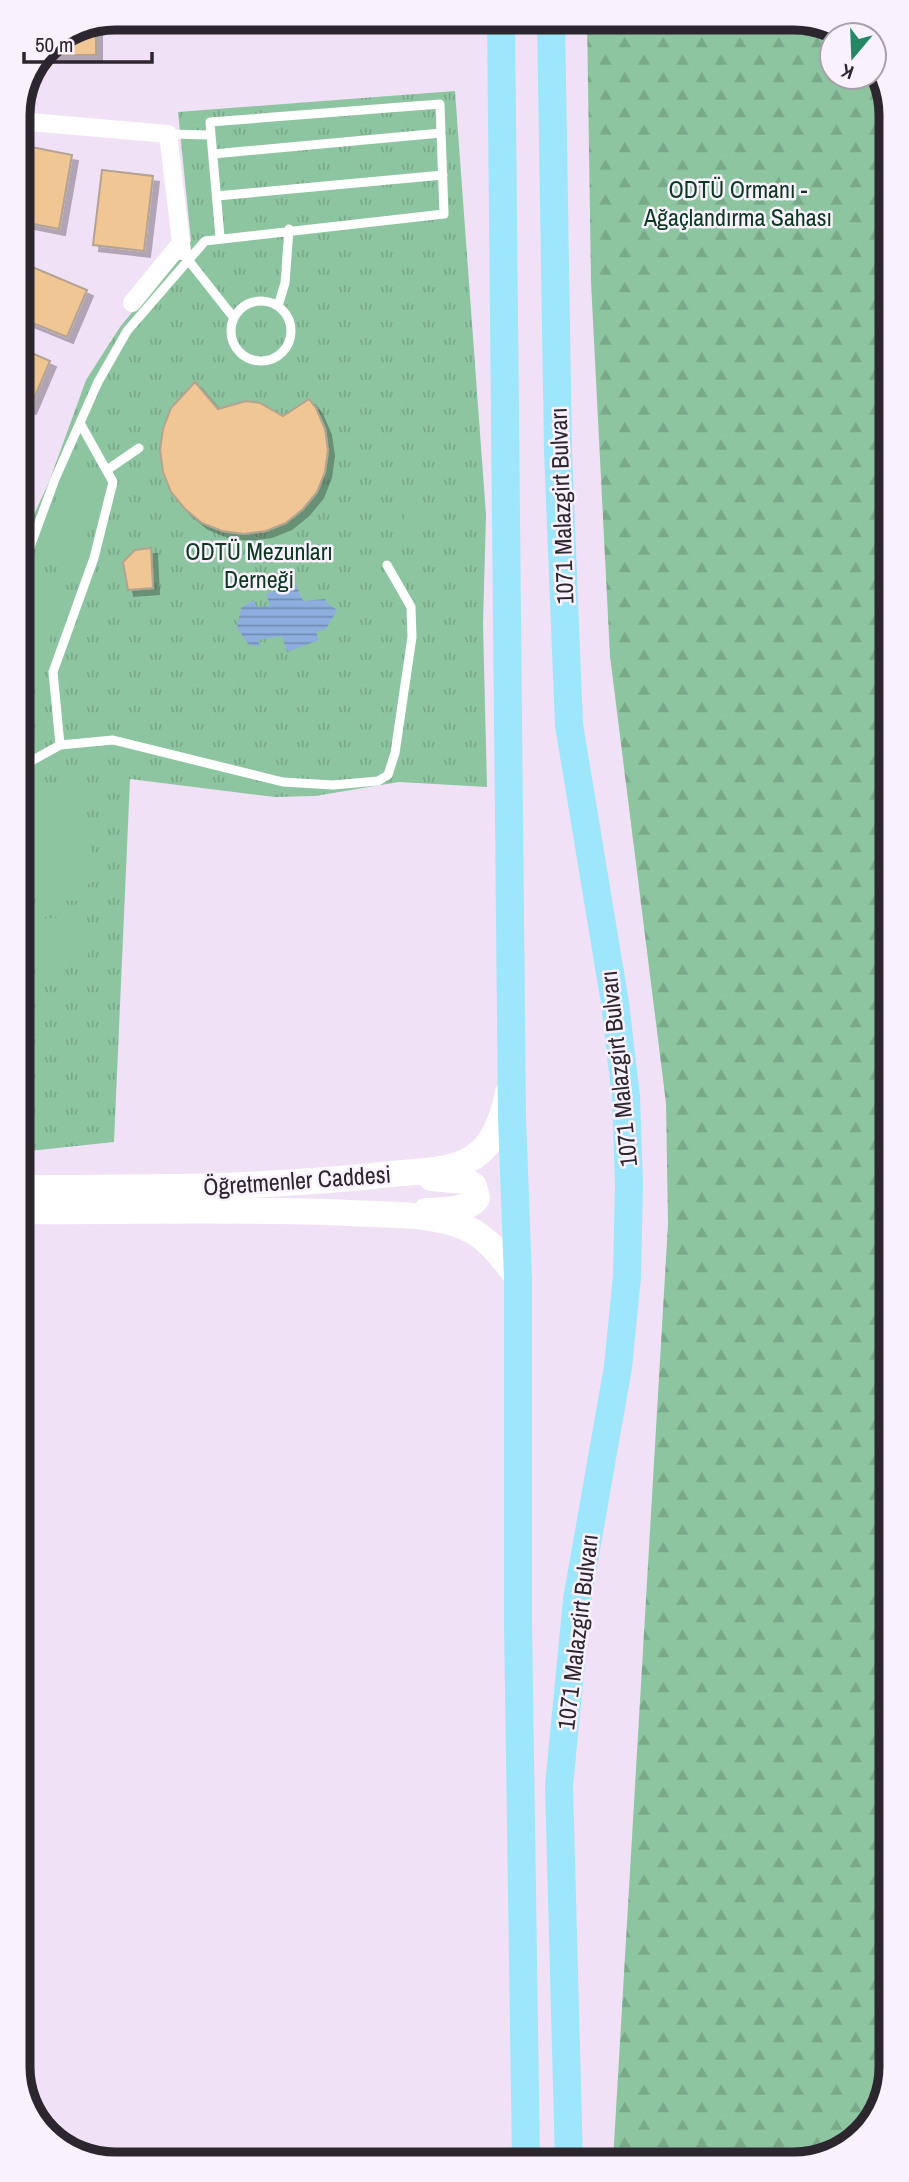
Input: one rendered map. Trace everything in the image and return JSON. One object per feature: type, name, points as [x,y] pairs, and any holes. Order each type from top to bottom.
[{"type":"main road","name":"1071 Malazgirt Bulvarı","points":[[501,30],[512,1071],[518,1278],[518,1623],[526,2152]]},
{"type":"main road","name":"1071 Malazgirt Bulvarı","points":[[551,30],[558,451],[569,725],[615,1003],[626,1097],[629,1184],[627,1276],[618,1367],[577,1600],[559,1786],[569,2152]]},
{"type":"main road","name":"Öğretmenler Caddesi","points":[[30,1188],[236,1187],[443,1168],[476,1157],[488,1143],[503,1116],[512,1071]]},
{"type":"main road","points":[[376,1175],[466,1181],[474,1186],[477,1198],[474,1203],[464,1206],[379,1215]]},
{"type":"main road","name":"Öğretmenler Caddesi","points":[[30,1211],[316,1212],[379,1215],[455,1224],[478,1234],[495,1247],[518,1278]]},
{"type":"street","points":[[30,122],[168,134],[184,252],[132,303]]},
{"type":"lane","points":[[30,549],[80,423],[127,331],[184,252],[220,236],[444,214],[440,104],[210,121],[220,236]]},
{"type":"lane","points":[[213,154],[441,133]]},
{"type":"lane","points":[[168,134],[211,135]]},
{"type":"lane","points":[[217,196],[443,175]]},
{"type":"lane","points":[[278,306],[285,283],[289,229]]},
{"type":"lane","points":[[184,252],[234,318]]},
{"type":"lane","points":[[255,301],[278,306],[292,325],[292,337],[279,357],[268,361],[245,357],[236,349],[232,338],[234,318],[244,306],[255,301]]},
{"type":"lane","points":[[60,745],[53,671],[94,558],[113,482],[80,423]]},
{"type":"lane","points":[[107,470],[139,448]]},
{"type":"lane","points":[[30,762],[60,745],[113,740],[283,782],[333,785],[378,781],[388,775],[395,753],[412,637],[411,607],[387,565]]},
{"type":"green space","name":"ODTÜ Ormanı - Ağaçlandırma Sahası","points":[[587,30],[800,30],[818,34],[818,91],[876,91],[879,104],[879,2078],[875,2095],[865,2114],[846,2135],[822,2148],[805,2152],[614,2152],[668,1224],[666,1103],[610,656],[591,282]]},
{"type":"green space","name":"ODTÜ Mezunları Derneği","points":[[455,91],[486,515],[483,624],[487,787],[399,782],[315,796],[275,797],[130,779],[114,1142],[30,1151],[30,523],[49,482],[86,380],[120,327],[191,241],[178,112]]},
{"type":"green space","points":[[66,471],[105,485],[76,565],[37,551]]},
{"type":"green space","points":[[408,501],[429,507],[420,546],[399,540]]},
{"type":"green space","points":[[33,574],[61,586],[66,596],[39,667],[30,663],[30,576]]},
{"type":"green space","points":[[78,792],[82,822],[89,823],[95,881],[88,884],[87,901],[36,900],[30,795]]},
{"type":"green space","points":[[87,917],[88,958],[30,963],[30,919]]},
{"type":"water","points":[[295,583],[303,601],[325,599],[337,610],[326,629],[316,632],[319,640],[287,652],[282,636],[258,640],[260,646],[249,645],[237,628],[241,608],[253,600],[257,607],[270,606],[266,594]]},
{"type":"building","points":[[96,32],[96,55],[55,55],[72,41]]},
{"type":"building","points":[[30,147],[72,155],[59,229],[30,223]]},
{"type":"building","points":[[102,170],[153,176],[144,251],[93,245]]},
{"type":"building","points":[[30,266],[87,290],[67,337],[30,322]]},
{"type":"building","points":[[30,352],[50,361],[30,408]]},
{"type":"building","points":[[195,382],[218,409],[246,401],[260,403],[283,416],[309,399],[316,408],[325,429],[328,450],[325,472],[317,492],[303,509],[286,523],[266,531],[244,534],[222,531],[202,523],[185,509],[171,492],[163,472],[160,450],[163,429],[171,408]]},
{"type":"building","points":[[151,548],[153,588],[128,590],[123,562],[135,550]]}]
